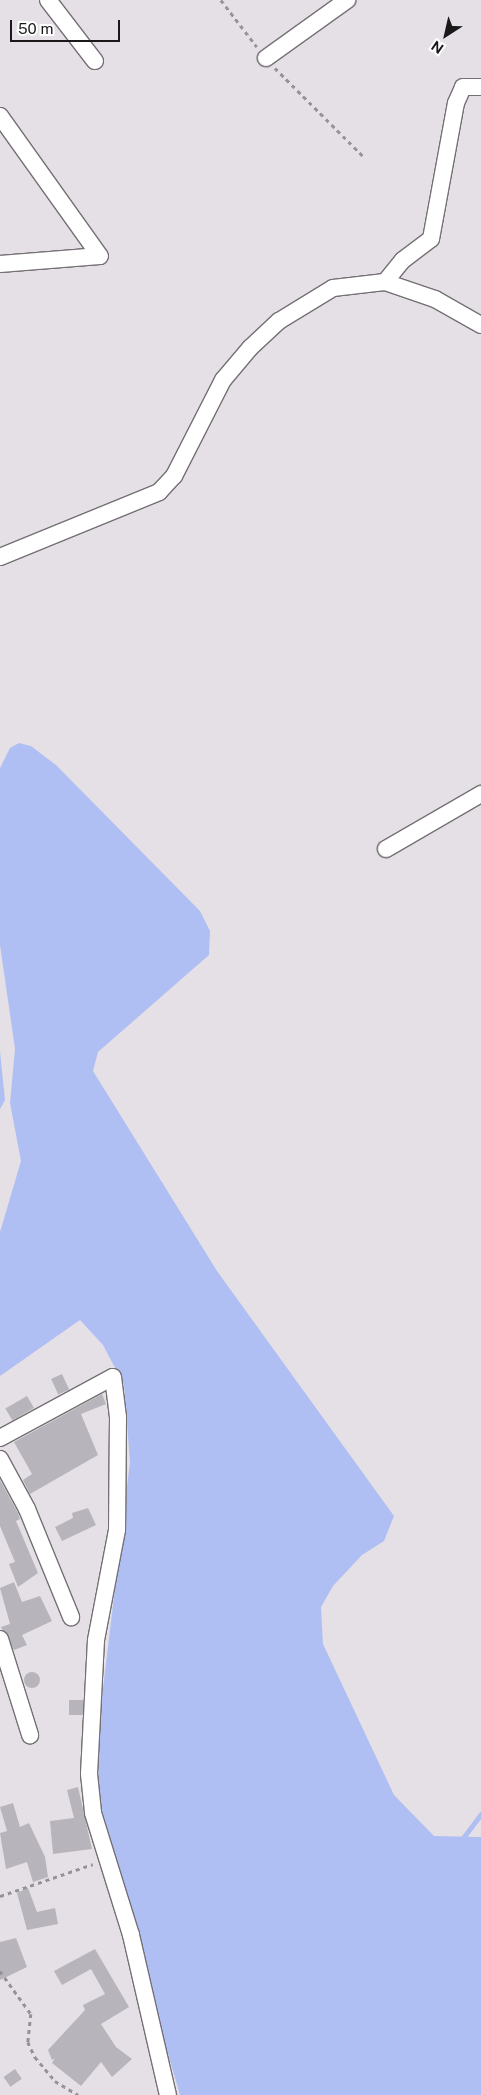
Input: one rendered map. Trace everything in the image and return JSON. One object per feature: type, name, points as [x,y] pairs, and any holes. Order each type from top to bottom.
[{"type":"street","points":[[48,0],[95,61]]},
{"type":"street","points":[[266,58],[347,0]]},
{"type":"street","points":[[385,282],[403,260],[431,239],[456,102],[463,87],[481,87]]},
{"type":"street","points":[[0,116],[100,256],[0,264]]},
{"type":"street","points":[[0,557],[151,498],[174,476],[223,380],[265,332],[333,288],[385,282],[435,299],[481,326]]},
{"type":"street","points":[[386,849],[481,794]]},
{"type":"street","points":[[0,1438],[113,1377],[118,1417],[117,1530],[96,1640],[88,1752],[93,1813],[105,1860],[131,1935],[168,2095]]},
{"type":"street","points":[[0,1459],[27,1509],[71,1617]]},
{"type":"street","points":[[0,1639],[30,1735]]},
{"type":"path","points":[[221,0],[266,58],[364,157]]},
{"type":"path","points":[[0,1896],[105,1860]]},
{"type":"path","points":[[0,1971],[31,2014],[28,2042],[35,2057],[55,2081],[78,2095]]},
{"type":"water","points":[[19,743],[31,746],[56,765],[200,911],[210,931],[209,955],[98,1052],[93,1071],[217,1271],[394,1516],[384,1541],[362,1555],[333,1586],[321,1607],[323,1644],[394,1795],[434,1836],[481,1837],[481,2095],[180,2095],[104,1834],[98,1790],[99,1722],[130,1462],[124,1385],[103,1345],[80,1320],[0,1376],[0,1232],[21,1161],[10,1103],[15,1049],[0,945],[0,768],[10,748]]},
{"type":"water","points":[[0,1051],[5,1100],[0,1109]]},
{"type":"building","points":[[62,1374],[69,1389],[58,1394],[51,1379]]},
{"type":"building","points":[[102,1394],[106,1404],[81,1414],[98,1455],[30,1494],[23,1480],[32,1474],[14,1442]]},
{"type":"building","points":[[27,1396],[34,1408],[12,1421],[5,1408]]},
{"type":"building","points":[[0,1480],[18,1513],[20,1519],[16,1521],[38,1573],[18,1587],[9,1564],[15,1562],[0,1526]]},
{"type":"building","points":[[88,1508],[96,1525],[62,1541],[55,1527],[73,1518],[72,1513]]},
{"type":"building","points":[[14,1582],[22,1602],[40,1596],[52,1621],[22,1635],[27,1645],[14,1650],[1,1627],[10,1624],[0,1588]]},
{"type":"building","points":[[29,1672],[35,1672],[40,1677],[38,1686],[29,1688],[24,1683],[24,1677]]},
{"type":"building","points":[[69,1700],[83,1700],[83,1715],[69,1715]]},
{"type":"building","points":[[78,1787],[92,1849],[53,1854],[50,1821],[74,1818],[67,1790]]},
{"type":"building","points":[[13,1803],[20,1827],[29,1823],[45,1857],[48,1877],[33,1882],[27,1862],[6,1869],[0,1833],[7,1831],[0,1807]]},
{"type":"building","points":[[28,1888],[37,1912],[55,1908],[58,1924],[27,1930],[17,1893]]},
{"type":"building","points":[[16,1938],[27,1967],[0,1980],[0,1942]]},
{"type":"building","points":[[95,1949],[129,2007],[101,2024],[116,2047],[132,2059],[112,2077],[101,2062],[81,2086],[52,2063],[55,2058],[52,2060],[48,2050],[85,2010],[83,2005],[105,1994],[91,1969],[62,1985],[54,1971]]},
{"type":"building","points":[[15,2069],[22,2079],[10,2087],[4,2077]]},
{"type":"waterway","points":[[463,1838],[481,1814]]}]
